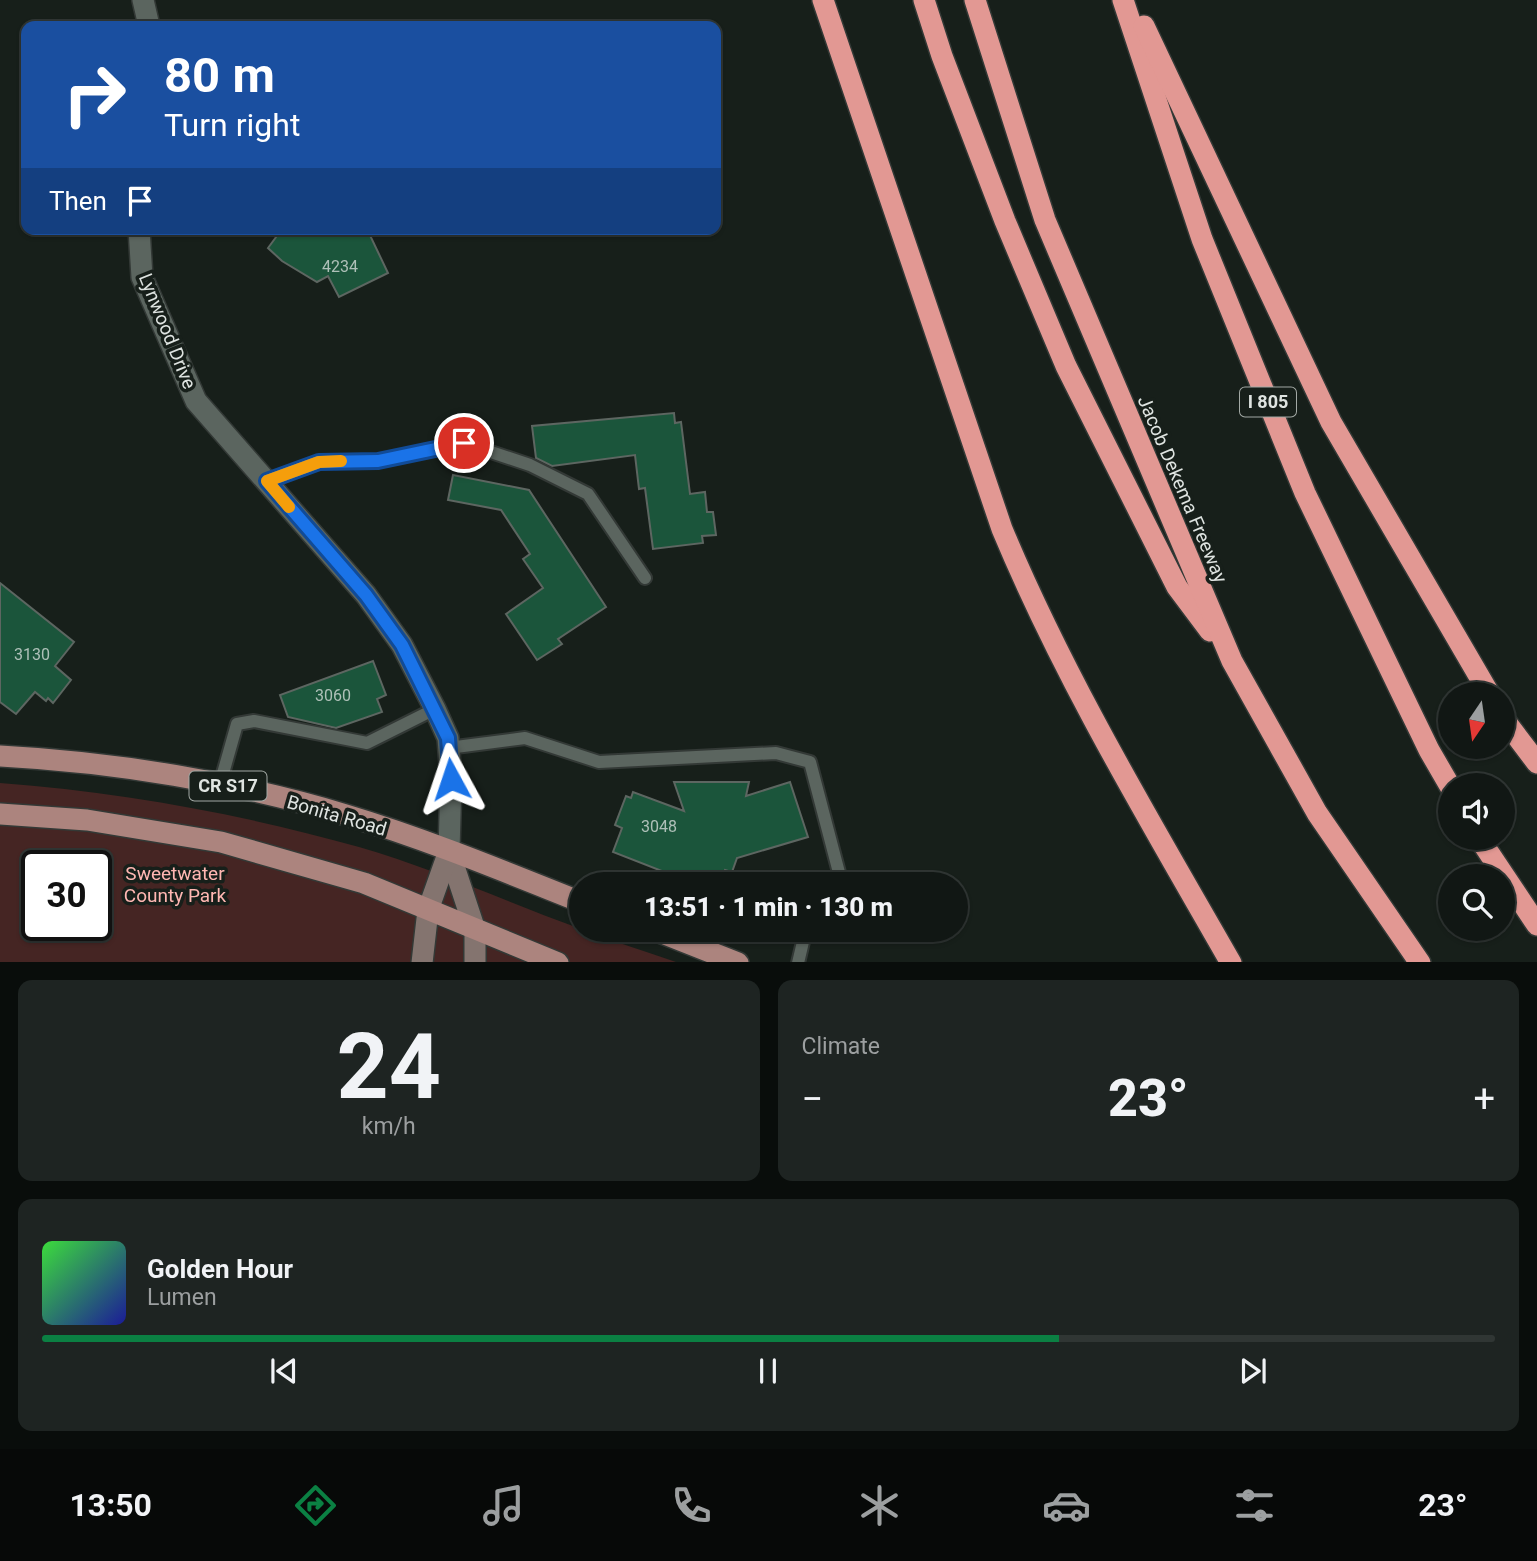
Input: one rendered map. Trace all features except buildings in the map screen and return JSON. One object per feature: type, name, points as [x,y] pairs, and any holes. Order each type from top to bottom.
[{"type":"highway","points":[[823,0],[1002,529],[1022,578],[1133,791],[1231,962]]},
{"type":"highway","points":[[924,0],[942,57],[1005,221],[1066,366],[1177,587],[1232,661]]},
{"type":"highway","name":"Jacob Dekema Freeway","points":[[975,0],[1045,220],[1232,661],[1317,813],[1420,962]]},
{"type":"highway","name":"I 805","points":[[1123,0],[1202,239],[1305,493],[1442,773]]},
{"type":"highway","points":[[1132,0],[1331,422],[1482,682]]},
{"type":"highway","points":[[1516,735],[1537,763]]},
{"type":"highway","points":[[1487,850],[1537,925]]},
{"type":"main road","name":"Bonita Road","points":[[0,756],[56,759],[220,784],[345,814],[569,897]]},
{"type":"main road","points":[[0,814],[87,820],[221,842],[364,883],[558,962]]},
{"type":"main road","points":[[422,962],[428,910],[449,851]]},
{"type":"main road","points":[[449,851],[475,930],[475,962]]},
{"type":"main road","points":[[686,942],[738,962]]},
{"type":"street","points":[[144,0],[148,21]]},
{"type":"street","name":"Lynwood Drive","points":[[139,235],[142,277],[197,401],[366,595],[402,645],[435,709],[448,738],[451,779],[449,851]]},
{"type":"lane","points":[[267,481],[319,462],[378,461],[464,443],[530,466],[588,494],[645,578]]},
{"type":"lane","points":[[220,784],[237,724],[254,721],[367,743],[435,709]]},
{"type":"lane","points":[[448,748],[525,738],[600,762],[776,753],[810,762],[839,872]]},
{"type":"lane","points":[[798,962],[803,942]]},
{"type":"green space","name":"Sweetwater County Park","points":[[0,783],[91,792],[181,806],[315,835],[416,865],[569,924],[569,942],[619,942],[676,962],[0,962]]},
{"type":"slow traffic","points":[[289,507],[267,481],[319,462],[341,461]]},
{"type":"route","points":[[451,779],[448,738],[402,645],[366,595],[267,481],[319,462],[378,461],[464,443]]}]
